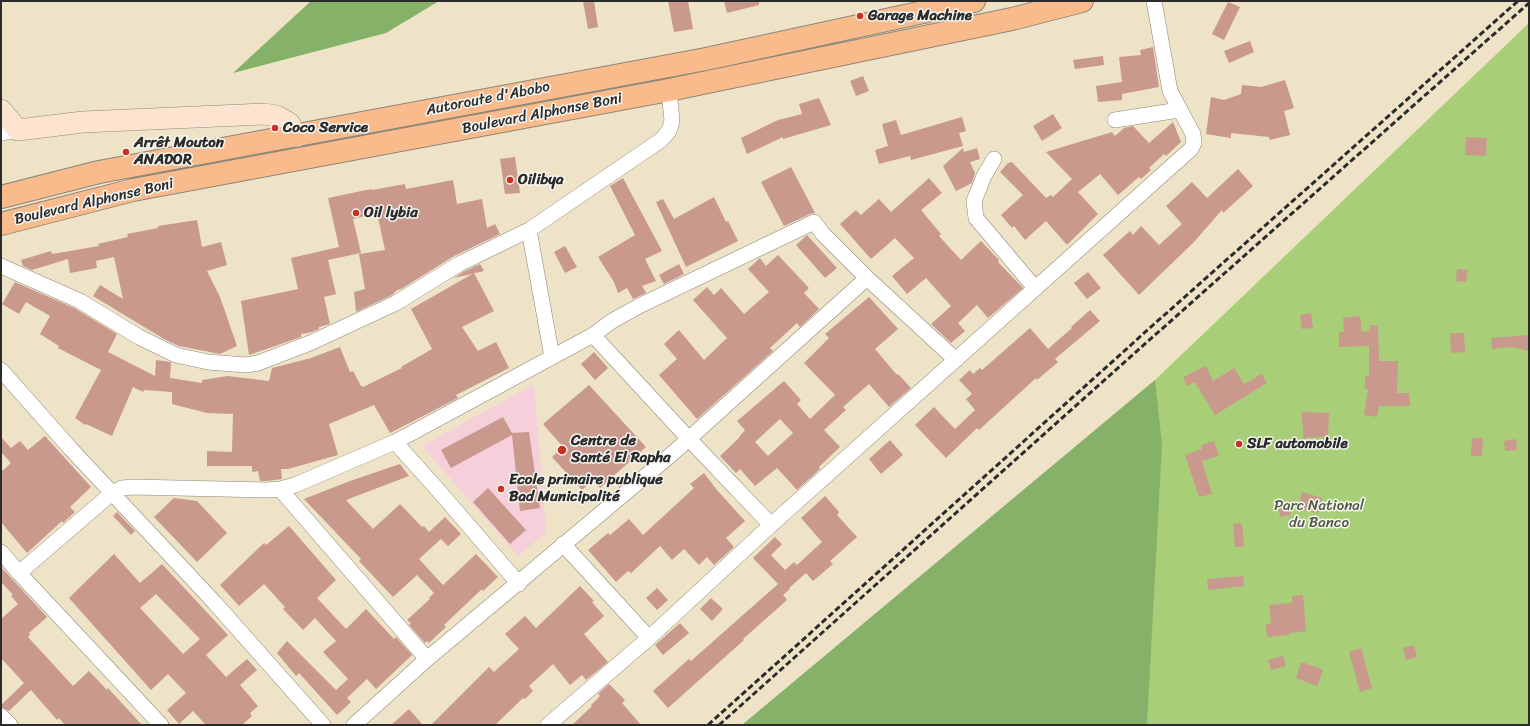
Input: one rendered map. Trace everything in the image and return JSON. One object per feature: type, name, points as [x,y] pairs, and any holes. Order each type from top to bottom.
[{"type":"main road","name":"Autoroute d'Abobo","points":[[1,197],[100,172],[706,59],[974,1]]},
{"type":"main road","name":"Boulevard Alphonse Boni","points":[[1,224],[133,190],[669,90],[1004,21],[1082,1]]},
{"type":"main road","points":[[1,110],[9,131],[83,122],[264,114],[277,116],[288,123],[297,136]]},
{"type":"street","points":[[548,725],[649,638],[771,525],[1191,149],[1194,143],[1193,134],[1170,91],[1154,1]]},
{"type":"street","points":[[1,266],[80,301],[139,337],[176,355],[208,362],[246,365],[258,363],[310,343],[396,303],[458,264],[530,230],[661,140],[669,131],[672,121],[669,90]]},
{"type":"street","points":[[1115,120],[1179,110]]},
{"type":"street","points":[[994,159],[984,176],[974,201],[976,218],[1035,288]]},
{"type":"street","points":[[19,573],[112,493],[122,488],[267,490],[280,489],[305,481],[395,442],[592,335],[612,321],[641,305],[814,222],[823,234],[867,278],[956,360]]},
{"type":"street","points":[[530,230],[552,357]]},
{"type":"street","points":[[354,725],[427,659],[673,453],[867,278]]},
{"type":"street","points":[[592,335],[771,525]]},
{"type":"street","points":[[1,370],[112,493],[214,602],[323,725]]},
{"type":"street","points":[[395,442],[518,584]]},
{"type":"street","points":[[280,489],[427,659]]},
{"type":"street","points":[[563,544],[649,638]]},
{"type":"street","points":[[1,552],[161,725]]},
{"type":"street","points":[[1,716],[10,725]]},
{"type":"shaded area","name":"Ecole primaire publique Bad Municipalité","points":[[534,384],[546,532],[518,556],[422,446]]},
{"type":"green space","points":[[311,1],[439,1],[386,33],[233,73]]},
{"type":"green space","name":"Parc National du Banco","points":[[1529,23],[1529,725],[742,725],[1155,380]]},
{"type":"green space","points":[[1155,380],[1162,445],[1147,725],[742,725]]},
{"type":"building","points":[[583,1],[594,1],[598,27],[588,29]]},
{"type":"building","points":[[668,1],[688,1],[693,29],[674,32]]},
{"type":"building","points":[[724,1],[759,1],[759,5],[727,13]]},
{"type":"building","points":[[1228,2],[1240,7],[1224,40],[1212,34]]},
{"type":"building","points":[[1250,41],[1254,52],[1229,63],[1224,51]]},
{"type":"building","points":[[1153,47],[1159,87],[1122,94],[1122,100],[1098,102],[1096,86],[1122,82],[1119,57],[1141,55],[1140,50]]},
{"type":"building","points":[[1103,56],[1104,65],[1075,69],[1073,60]]},
{"type":"building","points":[[863,76],[869,91],[856,96],[850,81]]},
{"type":"building","points":[[1285,80],[1294,108],[1284,111],[1290,135],[1270,140],[1269,137],[1231,133],[1231,138],[1206,134],[1211,97],[1224,100],[1241,94],[1242,85],[1261,87]]},
{"type":"building","points":[[819,98],[831,125],[783,139],[783,137],[747,154],[741,138],[778,120],[802,114],[799,104]]},
{"type":"building","points":[[1053,114],[1062,128],[1042,141],[1033,126]]},
{"type":"building","points":[[962,117],[966,131],[959,133],[963,146],[911,160],[910,156],[879,164],[875,150],[888,146],[882,124],[896,120],[901,135]]},
{"type":"building","points":[[1173,122],[1181,142],[1166,156],[1164,154],[1149,168],[1151,170],[1141,179],[1139,177],[1118,195],[1100,174],[1078,192],[1098,214],[1067,245],[1046,221],[1025,240],[1014,226],[1012,228],[1001,215],[1023,195],[1000,172],[1008,163],[1012,162],[1046,198],[1051,195],[1053,197],[1072,179],[1046,152],[1112,132],[1115,136],[1124,128],[1133,126],[1149,143]]},
{"type":"building","points":[[1466,137],[1487,138],[1486,156],[1465,155]]},
{"type":"building","points":[[963,148],[964,152],[977,148],[980,159],[970,162],[975,173],[972,183],[956,191],[943,166]]},
{"type":"building","points":[[515,157],[520,193],[505,194],[500,159]]},
{"type":"building","points":[[791,167],[815,213],[784,226],[761,182]]},
{"type":"building","points":[[1238,169],[1253,186],[1223,213],[1222,210],[1193,243],[1139,295],[1103,255],[1130,231],[1133,235],[1141,226],[1159,245],[1182,224],[1166,206],[1192,182],[1207,198]]},
{"type":"building","points":[[623,178],[662,251],[645,259],[656,281],[642,286],[646,293],[633,299],[627,288],[618,293],[614,282],[598,257],[635,235],[610,186]]},
{"type":"building","points":[[929,178],[942,193],[921,210],[941,234],[939,236],[961,260],[981,241],[999,260],[998,262],[1023,288],[988,318],[977,305],[958,323],[965,331],[951,343],[931,324],[951,306],[926,278],[907,294],[892,276],[914,258],[895,238],[871,259],[840,224],[856,210],[861,215],[879,199],[891,212]]},
{"type":"building","points":[[453,180],[457,204],[482,199],[487,228],[495,224],[500,234],[454,256],[397,290],[392,295],[356,312],[354,292],[365,289],[359,254],[385,250],[377,213],[353,219],[361,253],[328,260],[336,294],[324,297],[330,324],[319,327],[319,329],[312,332],[301,334],[301,337],[249,355],[241,301],[298,289],[291,258],[339,247],[328,198],[405,184],[406,189]]},
{"type":"building","points":[[714,197],[726,222],[728,221],[738,241],[686,267],[656,202],[663,199],[674,219]]},
{"type":"building","points":[[197,220],[202,247],[221,242],[227,265],[207,271],[220,297],[237,346],[220,354],[179,346],[164,339],[93,296],[100,285],[123,299],[114,257],[96,261],[97,268],[70,273],[68,259],[32,270],[23,266],[21,260],[51,251],[52,254],[99,246],[98,244],[128,237],[127,234],[158,228],[158,226]]},
{"type":"building","points":[[807,235],[837,268],[825,278],[796,245]]},
{"type":"building","points":[[565,246],[577,267],[565,273],[554,252]]},
{"type":"building","points":[[778,255],[809,288],[804,293],[819,309],[800,327],[797,323],[770,348],[773,351],[697,419],[659,375],[677,359],[664,344],[679,330],[704,360],[727,338],[693,300],[707,287],[714,295],[721,288],[744,314],[769,292],[748,269],[760,258],[766,266]]},
{"type":"building","points":[[480,264],[484,271],[454,278],[463,272]]},
{"type":"building","points":[[679,264],[684,274],[664,284],[659,275]]},
{"type":"building","points":[[1457,269],[1468,270],[1466,282],[1456,281]]},
{"type":"building","points":[[1088,272],[1101,288],[1087,299],[1074,283]]},
{"type":"building","points":[[474,273],[494,311],[462,327],[478,351],[496,342],[509,368],[456,395],[458,398],[390,433],[374,405],[329,424],[338,455],[288,469],[281,469],[282,479],[267,481],[260,481],[258,471],[252,472],[252,466],[207,466],[207,451],[232,452],[233,414],[207,413],[172,404],[172,392],[144,390],[143,392],[133,387],[112,436],[86,424],[85,425],[75,418],[101,370],[58,348],[59,346],[40,334],[50,316],[26,302],[19,314],[2,304],[15,282],[76,309],[117,334],[108,352],[155,376],[156,360],[171,362],[170,378],[202,383],[202,380],[228,376],[269,381],[272,368],[311,358],[340,347],[350,372],[353,371],[363,387],[402,368],[401,367],[432,349],[411,309]]},
{"type":"building","points":[[869,297],[898,329],[875,349],[897,375],[898,374],[911,388],[889,407],[869,384],[843,407],[846,410],[824,430],[840,447],[819,467],[820,469],[797,490],[777,468],[755,486],[740,469],[736,473],[720,456],[739,438],[745,430],[737,421],[784,381],[801,400],[797,404],[810,419],[835,395],[804,363],[829,338],[825,334]],"holes":[[[780,419],[793,433],[768,456],[755,442]]]},
{"type":"building","points":[[1090,310],[1100,321],[1055,359],[1058,362],[1037,380],[1036,378],[979,430],[977,428],[946,458],[915,425],[934,407],[955,429],[975,410],[966,399],[972,394],[959,380],[970,370],[973,374],[980,368],[982,370],[1030,328],[1048,349]]},
{"type":"building","points":[[1311,313],[1313,328],[1302,329],[1300,315]]},
{"type":"building","points":[[1360,316],[1362,332],[1370,331],[1370,325],[1378,325],[1379,361],[1398,361],[1397,393],[1409,393],[1410,406],[1379,406],[1377,417],[1364,415],[1368,389],[1365,389],[1365,376],[1369,376],[1369,346],[1339,347],[1339,332],[1344,332],[1343,318]]},
{"type":"building","points":[[1450,333],[1464,333],[1465,352],[1451,353]]},
{"type":"building","points":[[1529,335],[1529,351],[1513,347],[1492,349],[1491,338]]},
{"type":"building","points":[[594,352],[608,368],[595,380],[581,364]]},
{"type":"building","points":[[1206,366],[1213,381],[1234,368],[1244,384],[1262,374],[1267,383],[1215,415],[1195,382],[1187,386],[1183,377]]},
{"type":"building","points":[[589,385],[646,447],[600,488],[593,480],[582,490],[552,457],[563,447],[543,424]]},
{"type":"building","points":[[1302,412],[1329,413],[1328,437],[1303,438]]},
{"type":"building","points":[[503,417],[512,433],[529,432],[540,508],[520,511],[512,435],[451,468],[441,450]]},
{"type":"building","points":[[45,436],[91,487],[70,507],[75,512],[63,523],[62,521],[27,553],[1,522],[1,472],[11,463],[1,452],[1,437],[11,448],[20,441],[28,450]]},
{"type":"building","points":[[1472,438],[1483,438],[1482,456],[1471,456]]},
{"type":"building","points":[[1516,439],[1517,450],[1505,451],[1504,441]]},
{"type":"building","points":[[890,440],[903,455],[881,474],[869,459]]},
{"type":"building","points":[[1214,441],[1219,456],[1202,461],[1212,494],[1199,497],[1185,455],[1202,449],[1201,445]]},
{"type":"building","points":[[400,464],[409,476],[346,500],[373,529],[400,504],[422,527],[424,526],[429,532],[445,517],[461,534],[448,546],[441,539],[419,559],[443,585],[476,554],[498,577],[483,591],[482,589],[444,625],[446,627],[429,643],[427,641],[425,643],[409,625],[411,623],[407,620],[430,599],[429,598],[434,593],[417,575],[393,597],[359,561],[361,559],[304,499]]},
{"type":"building","points":[[704,473],[745,521],[726,538],[734,547],[714,565],[707,557],[699,565],[684,549],[672,560],[660,546],[631,573],[628,571],[616,582],[588,550],[608,533],[610,535],[629,519],[643,535],[694,488],[690,484]]},
{"type":"building","points":[[488,488],[526,530],[510,544],[473,502]]},
{"type":"building","points":[[1302,492],[1322,498],[1318,513],[1298,508]]},
{"type":"building","points":[[825,496],[839,512],[837,515],[857,537],[830,561],[833,564],[813,581],[806,573],[789,588],[790,589],[783,595],[787,600],[668,708],[653,691],[689,659],[691,661],[778,584],[753,558],[775,537],[782,544],[771,555],[785,570],[794,562],[797,565],[822,542],[801,518]]},
{"type":"building","points":[[174,498],[197,501],[227,533],[197,562],[154,517]]},
{"type":"building","points":[[1289,502],[1291,515],[1280,517],[1278,504]]},
{"type":"building","points":[[117,512],[135,531],[131,535],[113,516]]},
{"type":"building","points":[[1242,523],[1244,547],[1235,547],[1233,524]]},
{"type":"building","points":[[289,526],[336,580],[317,598],[346,629],[366,609],[394,639],[396,637],[412,655],[376,689],[367,679],[347,698],[351,702],[337,715],[299,673],[296,676],[277,653],[287,641],[336,690],[348,679],[323,652],[336,641],[315,618],[303,630],[283,609],[285,607],[264,584],[239,606],[220,585],[264,543],[266,545]]},
{"type":"building","points":[[114,554],[140,583],[162,564],[228,635],[206,655],[226,677],[247,659],[257,670],[240,685],[258,706],[250,713],[252,716],[242,725],[206,725],[193,711],[179,724],[167,710],[186,693],[168,674],[151,690],[69,598]],"holes":[[[156,594],[200,639],[183,654],[140,608]]]},
{"type":"building","points":[[1,567],[47,617],[29,633],[30,635],[28,637],[73,686],[89,671],[107,690],[108,688],[142,725],[65,725],[59,718],[57,720],[31,690],[9,711],[1,707],[1,705],[24,683],[1,658],[1,619],[18,604],[11,596],[13,595],[1,582]]},
{"type":"building","points":[[1243,576],[1244,586],[1208,590],[1207,579]]},
{"type":"building","points":[[580,586],[594,601],[592,602],[604,616],[584,634],[608,662],[586,680],[582,675],[570,685],[553,664],[529,686],[533,691],[525,699],[523,698],[495,725],[431,725],[489,667],[494,672],[519,649],[505,634],[525,616],[536,628]]},
{"type":"building","points":[[657,588],[668,600],[657,610],[646,598]]},
{"type":"building","points":[[1303,595],[1306,631],[1289,633],[1289,635],[1267,637],[1266,624],[1271,624],[1269,605],[1292,603],[1292,596]]},
{"type":"building","points":[[711,598],[723,609],[712,621],[700,609]]},
{"type":"building","points":[[680,623],[689,633],[663,655],[655,645]]},
{"type":"building","points":[[1414,645],[1417,657],[1406,660],[1403,648]]},
{"type":"building","points":[[1361,648],[1372,688],[1360,692],[1349,652]]},
{"type":"building","points":[[1283,656],[1286,666],[1271,670],[1268,660]]},
{"type":"building","points":[[1301,663],[1305,663],[1323,670],[1317,686],[1296,678]]},
{"type":"building","points":[[609,684],[625,700],[622,703],[641,725],[572,725],[592,706],[591,705],[600,696],[598,694]]},
{"type":"building","points":[[409,709],[423,725],[391,725]]},
{"type":"railway","points":[[708,725],[1152,326],[1518,1]]},
{"type":"railway","points":[[719,725],[1529,3]]},
{"type":"place","name":"Garage Machine","points":[[860,16]]},
{"type":"place","name":"Coco Service","points":[[275,128]]},
{"type":"place","name":"Arrêt Mouton ANADOR","points":[[126,152]]},
{"type":"place","name":"Oilibya","points":[[510,180]]},
{"type":"place","name":"Oil lybia","points":[[356,213]]},
{"type":"place","name":"SLF automobile","points":[[1239,444]]},
{"type":"place","name":"Centre de Santé El Rapha","points":[[562,450]]},
{"type":"place","name":"Ecole primaire publique Bad Municipalité","points":[[501,489]]}]
